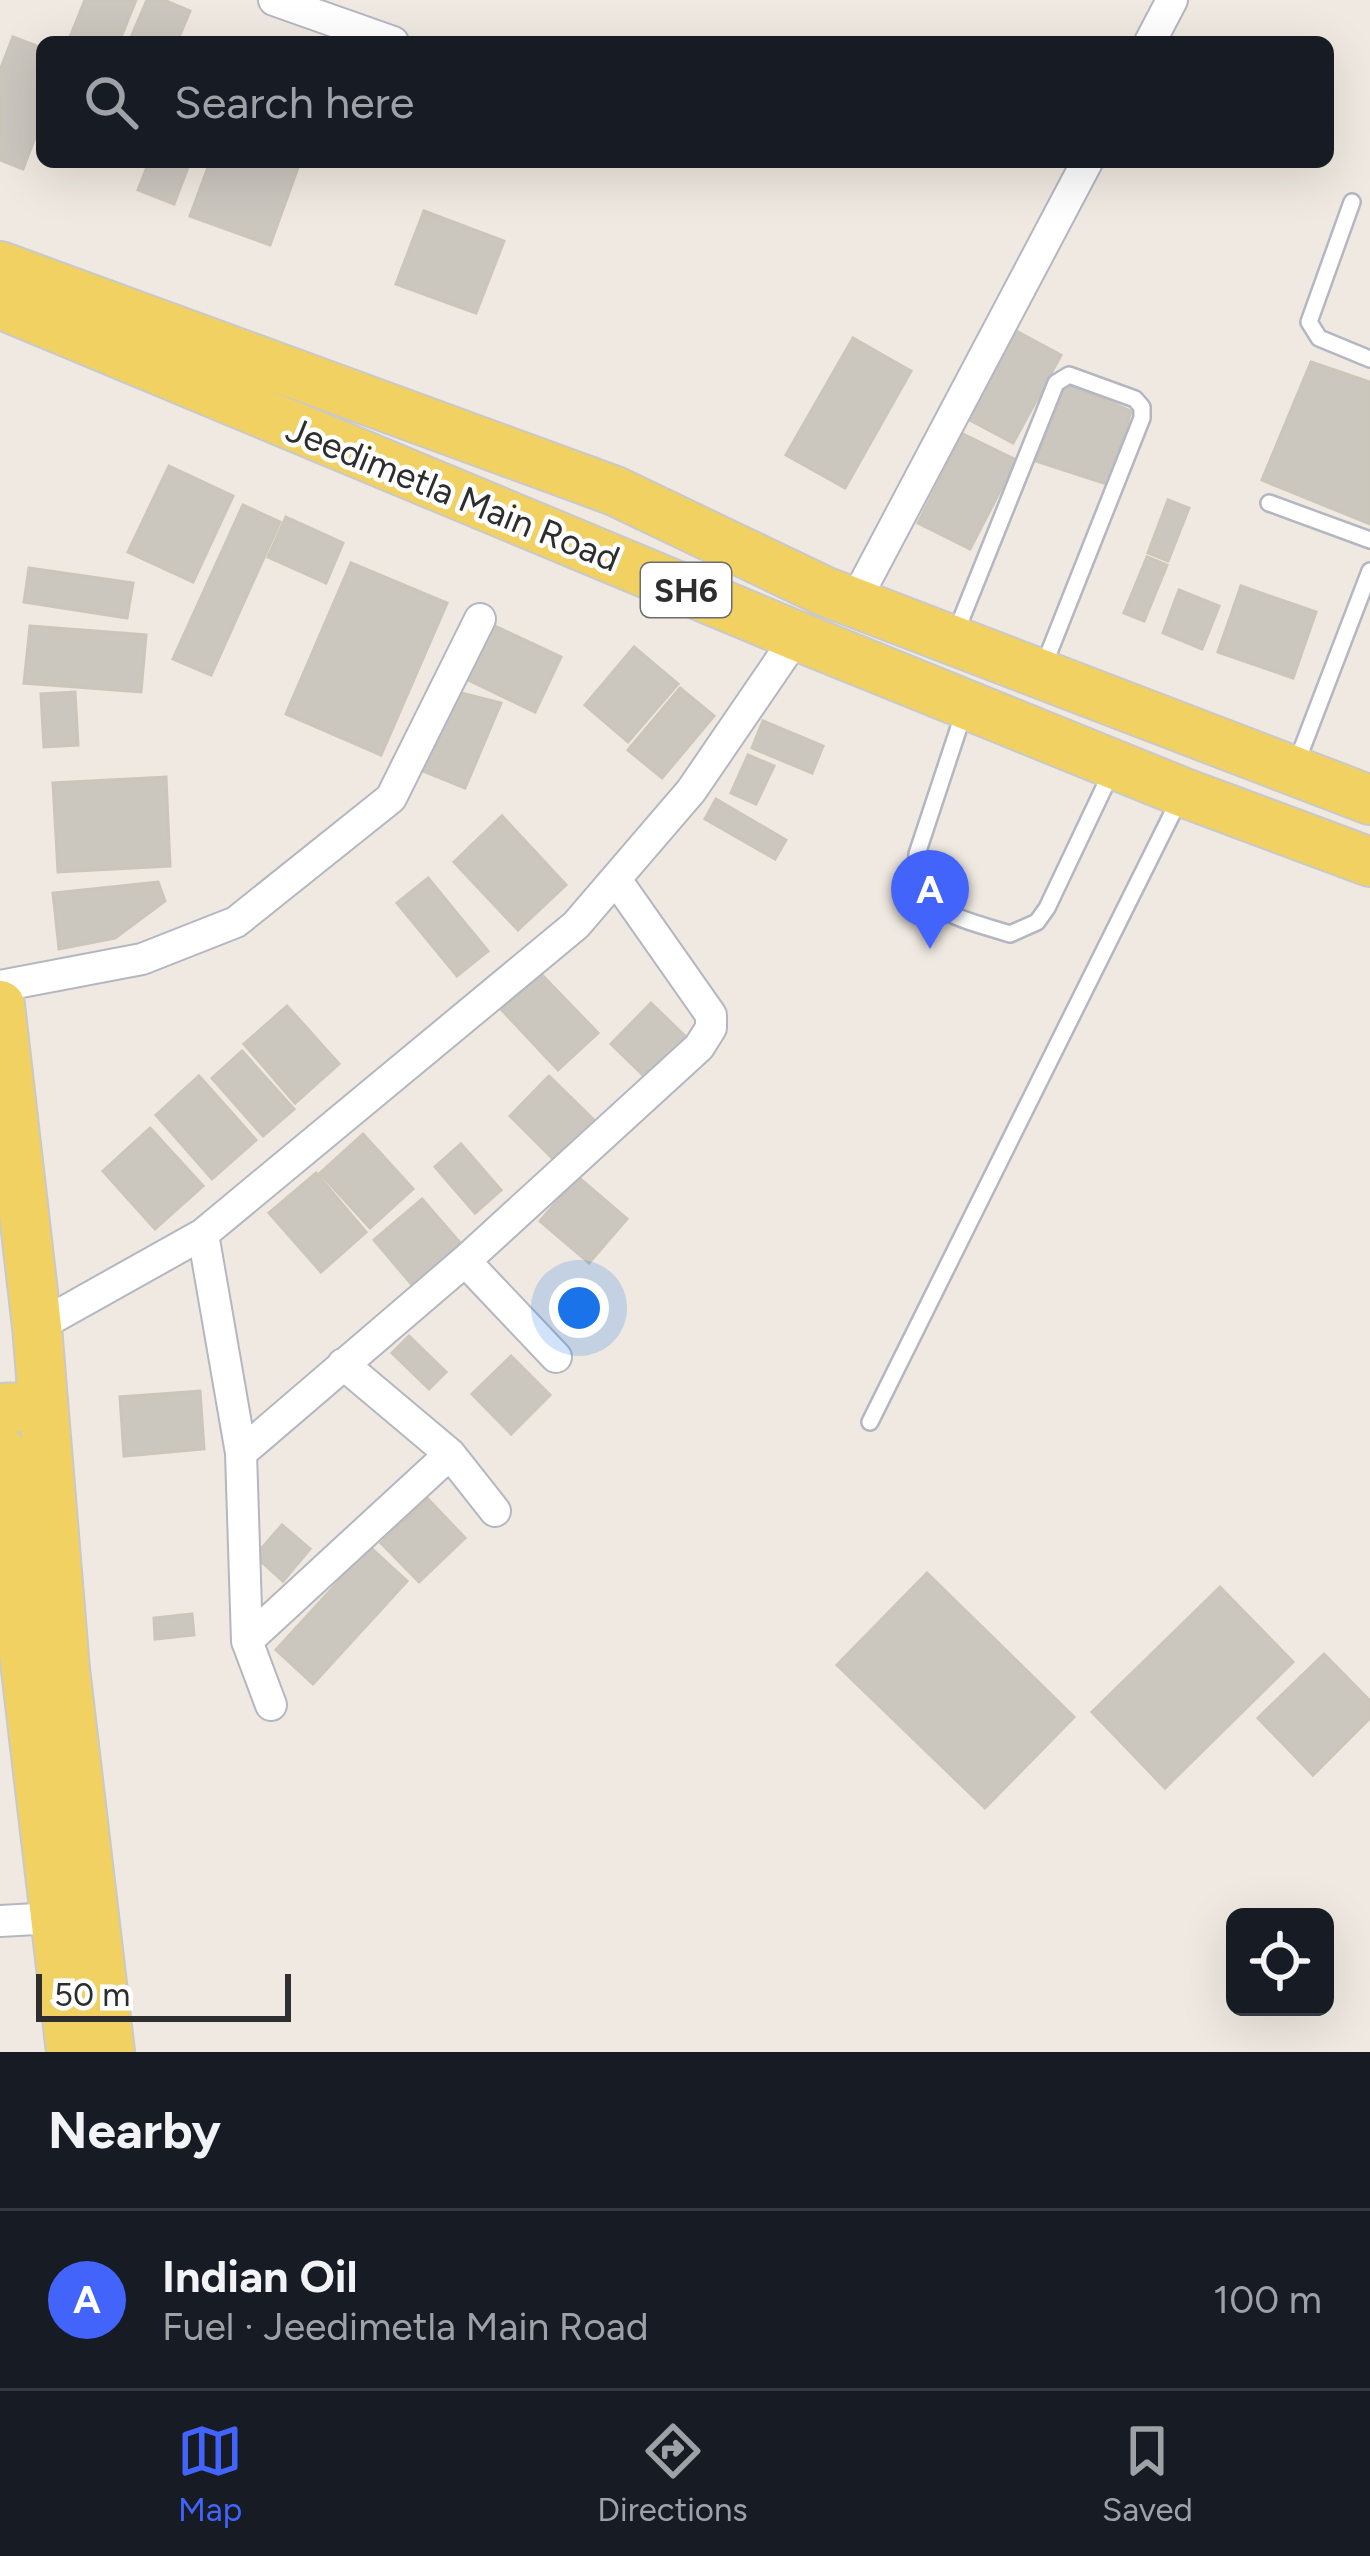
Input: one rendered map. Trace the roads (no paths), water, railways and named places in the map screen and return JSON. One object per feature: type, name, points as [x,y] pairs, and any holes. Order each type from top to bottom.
[{"type":"main road","name":"Jeedimetla Main Road","points":[[2,292],[615,491],[854,603],[1370,800]]},
{"type":"main road","name":"Jeedimetla Main Road","points":[[2,292],[797,636],[1182,792],[1370,862]]},
{"type":"main road","points":[[0,1005],[37,1327],[22,1407],[65,1669],[110,2052]]},
{"type":"main road","points":[[1,1464],[71,2052]]},
{"type":"street","points":[[274,0],[376,36]]},
{"type":"street","points":[[1153,36],[1172,0]]},
{"type":"street","points":[[854,603],[1084,168]]},
{"type":"street","points":[[0,986],[142,959],[236,922],[391,798],[480,619]]},
{"type":"street","points":[[37,1327],[202,1234],[575,925],[691,791],[797,636]]},
{"type":"street","points":[[241,1453],[465,1261],[699,1047],[711,1028],[711,1015],[617,881]]},
{"type":"street","points":[[202,1234],[241,1453],[247,1641],[271,1705]]},
{"type":"street","points":[[465,1261],[556,1357]]},
{"type":"street","points":[[343,1364],[450,1454],[495,1511]]},
{"type":"street","points":[[247,1641],[450,1454]]},
{"type":"street","points":[[0,1921],[54,1918]]},
{"type":"lane","points":[[1352,202],[1309,322],[1319,338],[1370,359]]},
{"type":"lane","points":[[952,641],[1056,383],[1070,375],[1135,399],[1142,407],[1142,418],[1041,674]]},
{"type":"lane","points":[[1269,503],[1370,540]]},
{"type":"lane","points":[[1294,771],[1370,571]]},
{"type":"lane","points":[[967,705],[917,854],[924,889],[947,914],[1010,934],[1037,922],[1115,765]]},
{"type":"lane","points":[[870,1422],[1182,792]]},
{"type":"place","name":"Indian Oil","points":[[930,949]]}]
